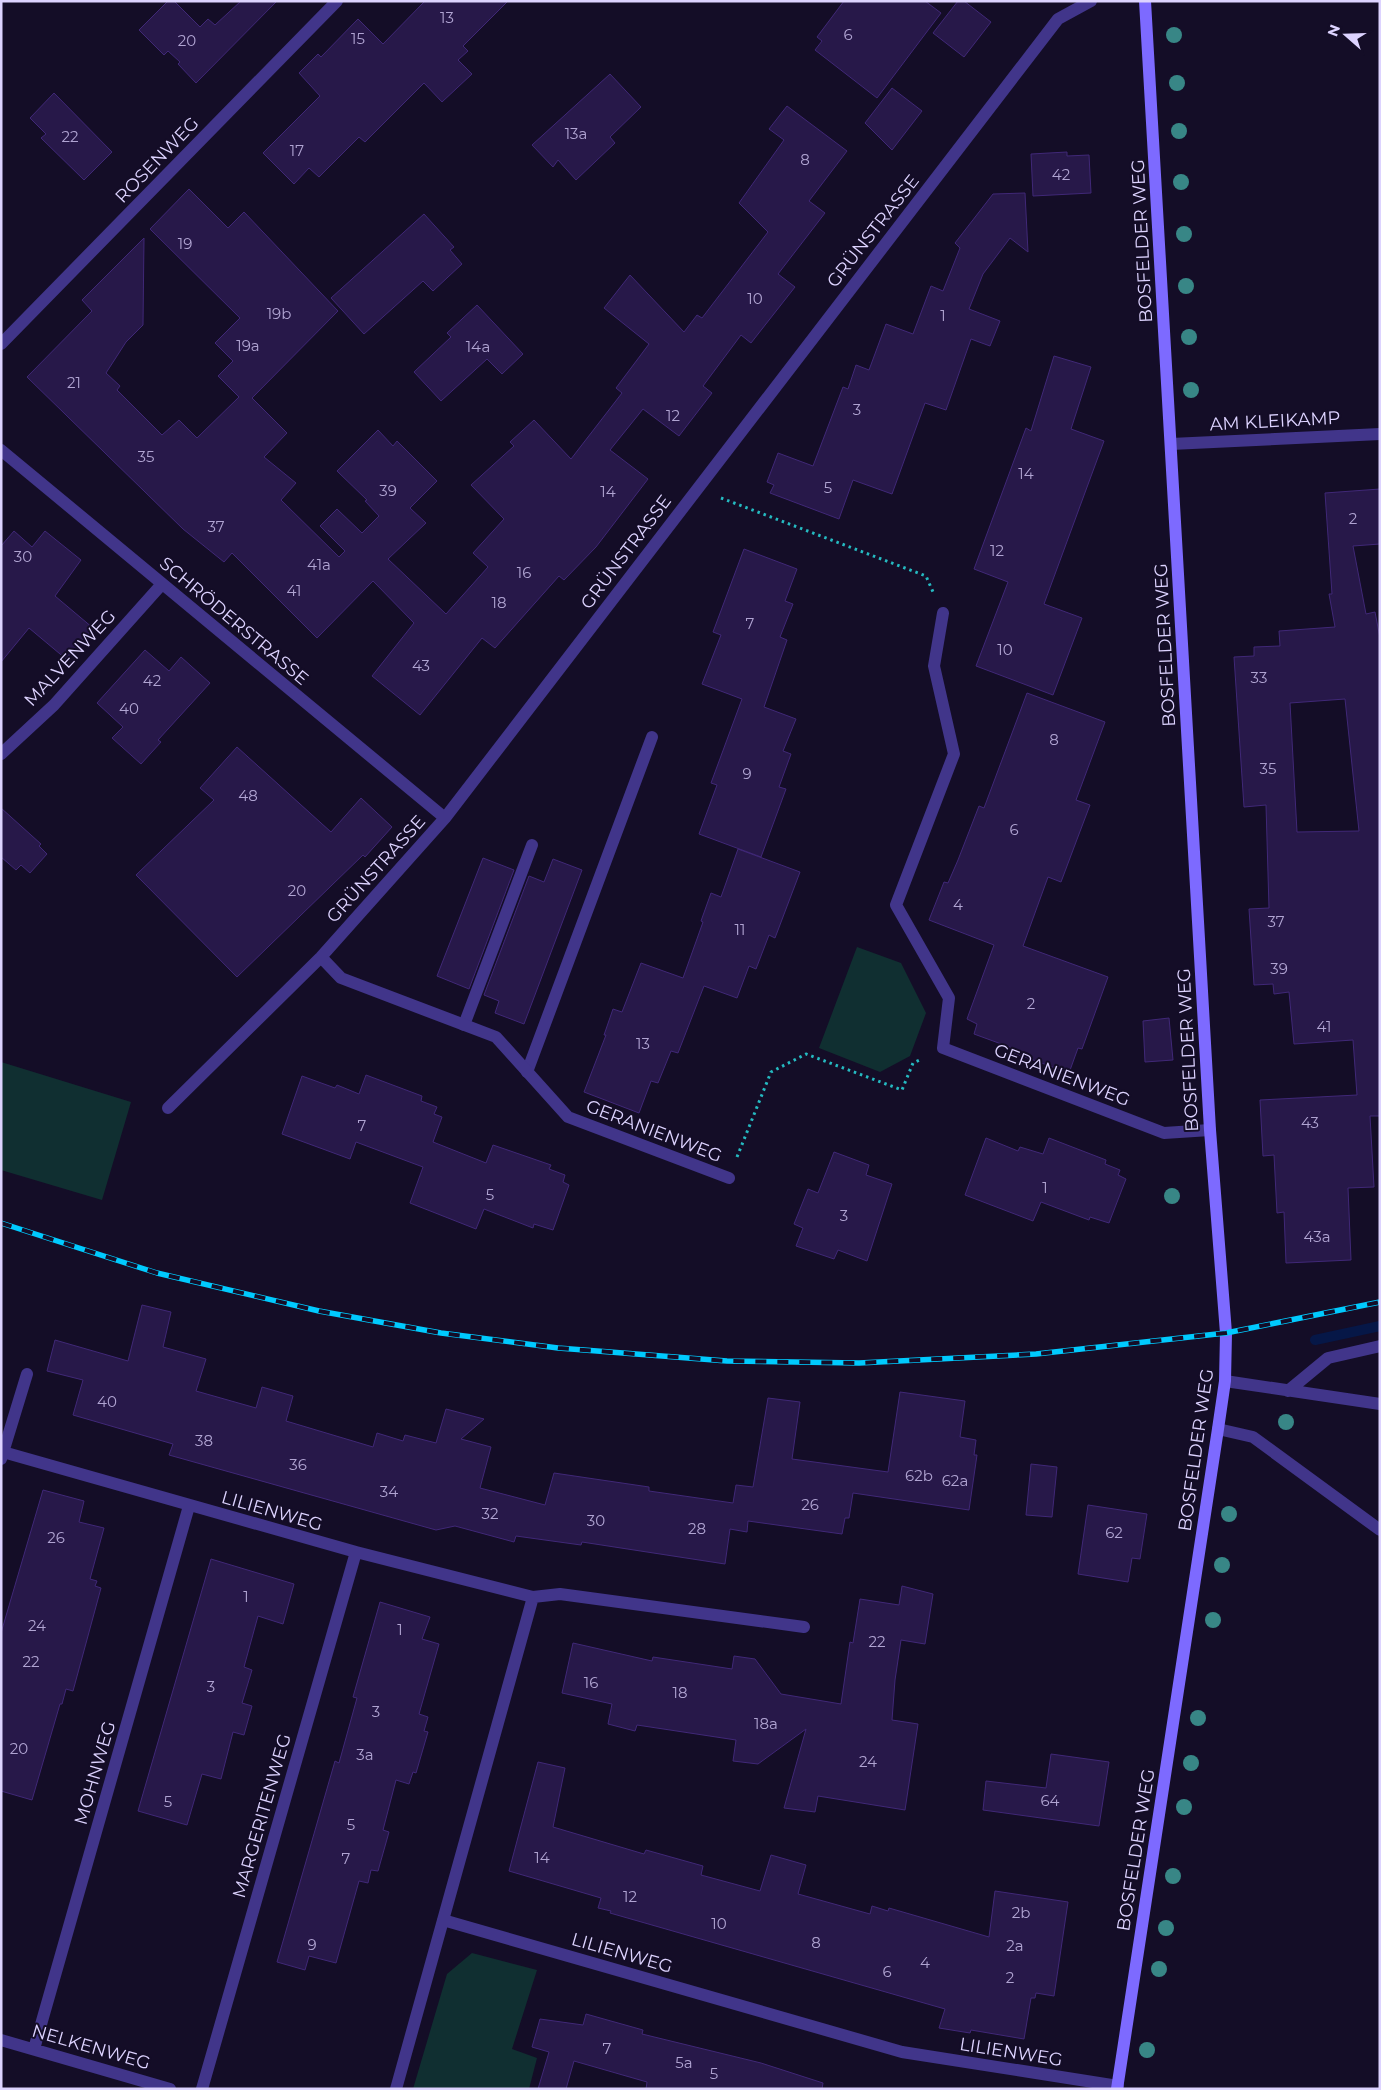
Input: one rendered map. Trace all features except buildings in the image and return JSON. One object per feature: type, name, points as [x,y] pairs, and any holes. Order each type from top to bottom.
[{"type":"street","name":"ROSENWEG","points":[[1,344],[337,1]]},
{"type":"street","name":"GRÜNSTRASSE","points":[[168,1108],[321,957],[445,818],[1058,20],[1090,1]]},
{"type":"street","name":"BOSFELDER WEG","points":[[1118,2087],[1225,1381],[1226,1333],[1210,1130],[1144,1]]},
{"type":"street","name":"AM KLEIKAMP","points":[[1171,444],[1380,434]]},
{"type":"street","name":"SCHRÖDERSTRASSE","points":[[1,450],[445,818]]},
{"type":"street","name":"MALVENWEG","points":[[1,754],[54,704],[162,584]]},
{"type":"street","points":[[943,613],[934,666],[954,754],[896,905],[949,998],[943,1048]]},
{"type":"street","points":[[527,1072],[652,737]]},
{"type":"street","points":[[464,1025],[532,845]]},
{"type":"street","name":"GERANIENWEG","points":[[321,957],[341,978],[496,1037],[568,1117],[729,1178]]},
{"type":"street","name":"GERANIENWEG","points":[[943,1048],[1164,1133],[1210,1130]]},
{"type":"street","points":[[1288,1391],[1328,1358],[1380,1346]]},
{"type":"street","points":[[2,1455],[27,1374]]},
{"type":"street","points":[[1225,1381],[1380,1404]]},
{"type":"street","points":[[1218,1429],[1253,1437],[1380,1530]]},
{"type":"street","name":"LILIENWEG","points":[[2,1455],[356,1552],[534,1597],[560,1594],[804,1627]]},
{"type":"street","name":"MOHNWEG","points":[[34,2049],[189,1506]]},
{"type":"street","name":"MARGERITENWEG","points":[[202,2089],[356,1552]]},
{"type":"street","points":[[396,2089],[534,1597]]},
{"type":"street","name":"LILIENWEG","points":[[443,1920],[902,2052],[1118,2087]]},
{"type":"street","name":"NELKENWEG","points":[[1,2040],[170,2089]]},
{"type":"path","points":[[697,489],[926,576],[943,613]]},
{"type":"path","name":"GERANIENWEG","points":[[729,1178],[771,1072],[806,1054],[902,1090],[913,1063],[943,1048]]},
{"type":"green space","points":[[857,947],[901,963],[926,1013],[910,1056],[880,1072],[819,1048]]},
{"type":"green space","points":[[1,1062],[131,1102],[102,1200],[1,1170]]},
{"type":"green space","points":[[472,1953],[537,1970],[512,2049],[537,2058],[529,2089],[413,2089],[447,1974]]},
{"type":"waterway","points":[[1315,1340],[1380,1326]]},
{"type":"railway","points":[[1,1223],[157,1273],[319,1311],[441,1333],[558,1348],[727,1361],[859,1363],[1036,1354],[1226,1333],[1380,1302]]}]
